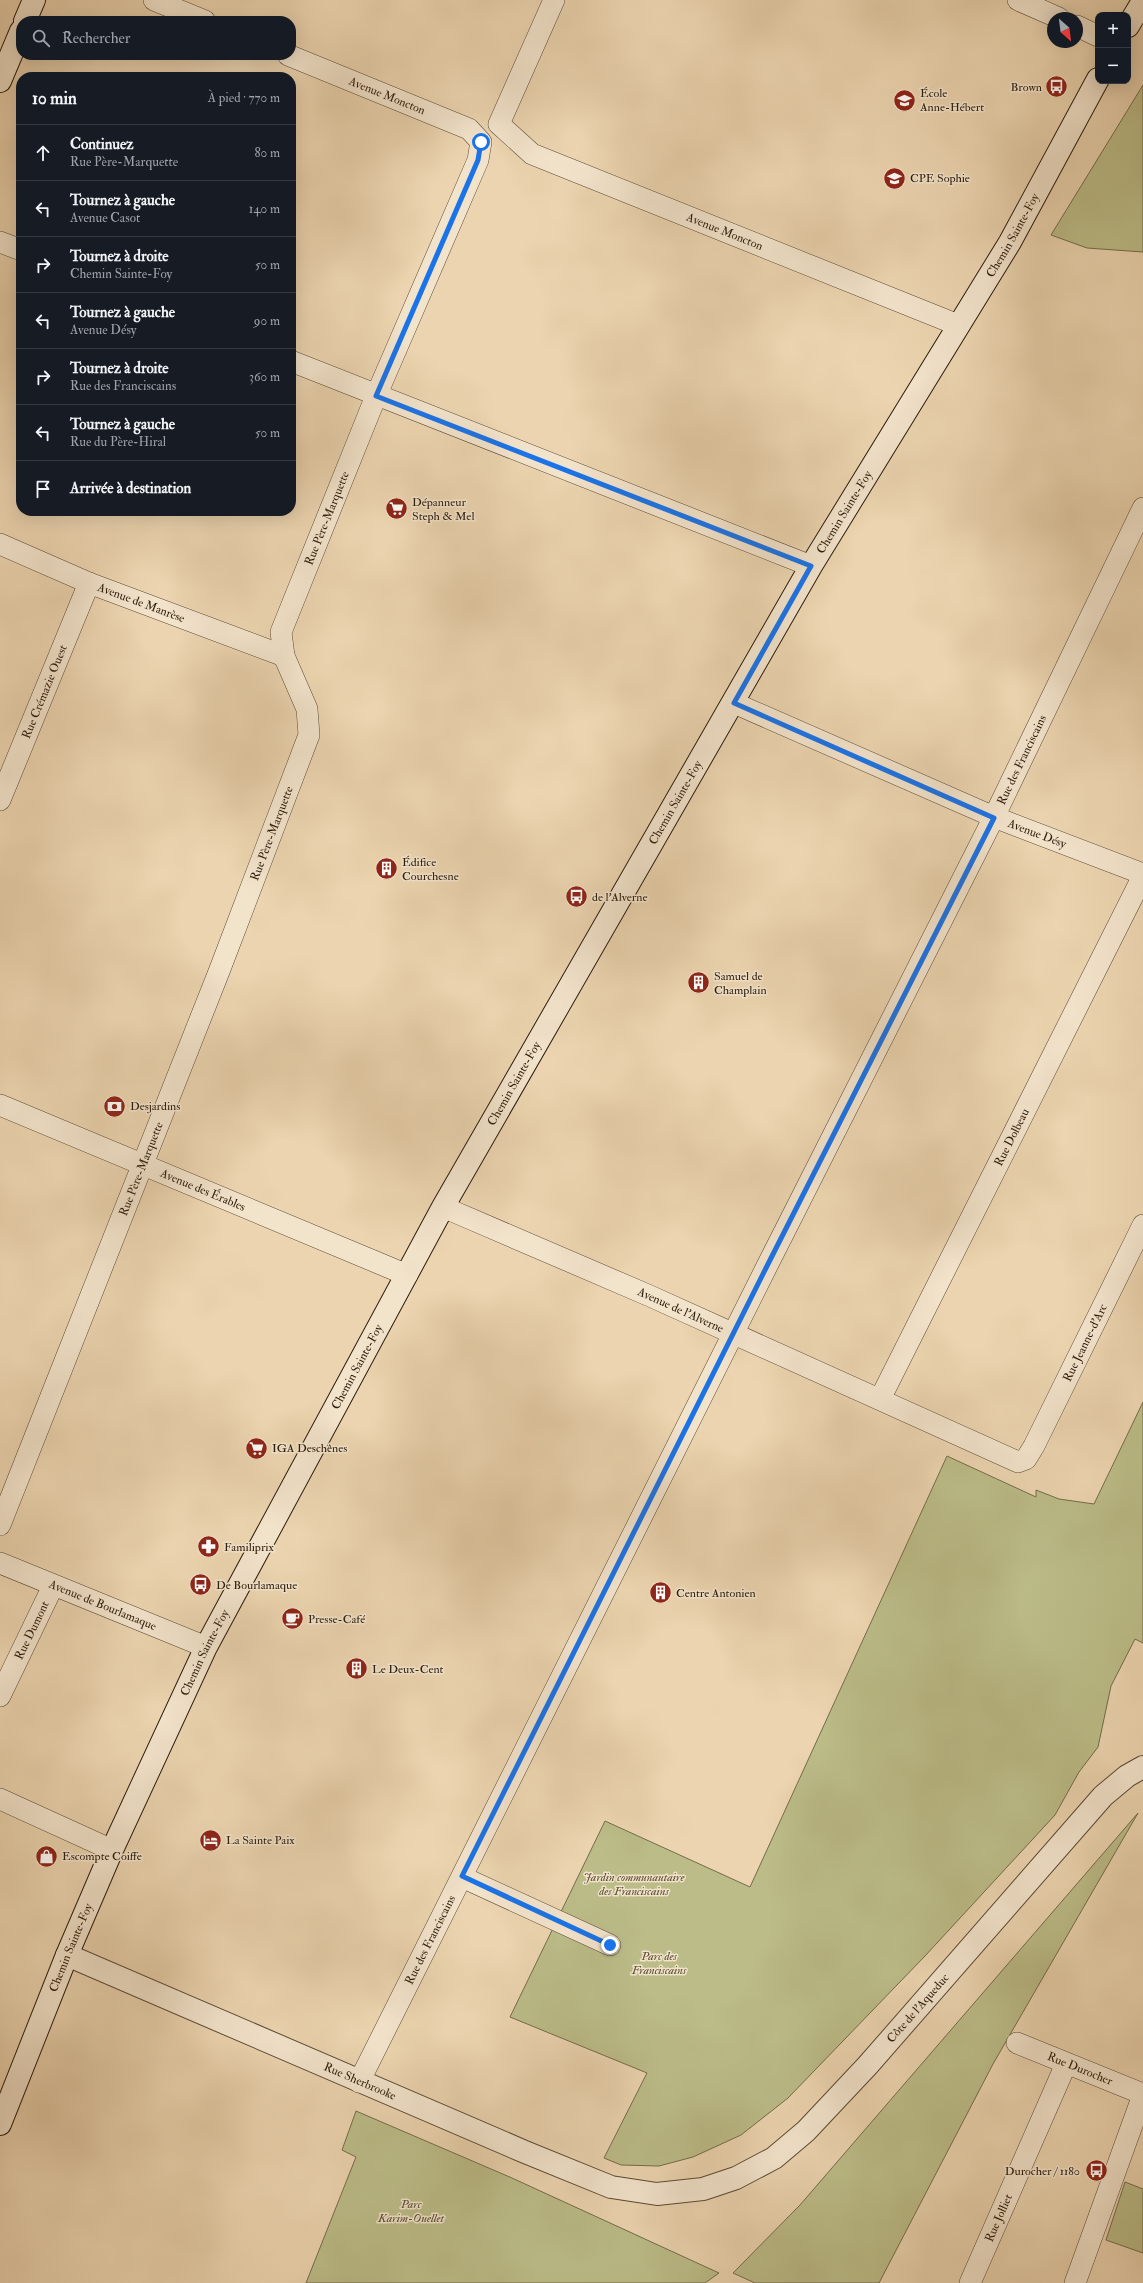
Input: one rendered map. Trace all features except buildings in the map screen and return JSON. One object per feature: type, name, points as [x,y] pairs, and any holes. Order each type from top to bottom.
[{"type":"main road","points":[[27,16],[34,0]]},
{"type":"main road","points":[[1131,21],[1143,1]]},
{"type":"main road","points":[[0,81],[16,43]]},
{"type":"main road","name":"Chemin Sainte-Foy","points":[[0,2124],[67,1955],[112,1850],[206,1647],[443,1207],[734,703],[811,566],[1010,242],[1095,84]]},
{"type":"main road","name":"Côte de l'Aqueduc","points":[[657,2194],[703,2189],[736,2178],[774,2158],[806,2131],[868,2065],[1103,1796],[1127,1776],[1143,1767]]},
{"type":"main road","name":"Rue Sherbrooke","points":[[67,1955],[360,2082],[611,2187],[657,2194]]},
{"type":"street","points":[[154,0],[193,16]]},
{"type":"street","name":"Avenue Moncton","points":[[554,0],[499,124],[532,154],[958,325]]},
{"type":"street","points":[[1018,0],[1047,13]]},
{"type":"street","points":[[1083,29],[1095,35]]},
{"type":"street","name":"Avenue Moncton","points":[[296,58],[469,130],[481,142]]},
{"type":"street","name":"Rue Père-Marquette","points":[[0,1525],[220,969],[309,735],[307,709],[284,656],[281,632],[376,396],[478,160],[481,142]]},
{"type":"street","points":[[0,242],[16,248]]},
{"type":"street","points":[[296,363],[376,396],[811,566]]},
{"type":"street","name":"Rue des Franciscains","points":[[360,2082],[733,1334],[994,818],[1143,508]]},
{"type":"street","name":"Avenue de Manrèse","points":[[0,544],[89,583],[284,656]]},
{"type":"street","name":"Rue Crémazie Ouest","points":[[0,800],[89,583]]},
{"type":"street","name":"Avenue Désy","points":[[734,703],[994,818],[1143,875]]},
{"type":"street","name":"Rue Dolbeau","points":[[880,1399],[1143,875]]},
{"type":"street","name":"Avenue des Érables","points":[[0,1105],[142,1163],[407,1275]]},
{"type":"street","name":"Avenue de l'Alverne","points":[[443,1207],[880,1399],[1018,1462],[1026,1459]]},
{"type":"street","name":"Rue Jeanne-d'Arc","points":[[1026,1459],[1143,1226]]},
{"type":"street","name":"Avenue de Bourlamaque","points":[[0,1563],[53,1586],[206,1647]]},
{"type":"street","name":"Rue Dumont","points":[[0,1696],[53,1586]]},
{"type":"street","points":[[0,1799],[112,1850]]},
{"type":"street","points":[[462,1876],[610,1945]]},
{"type":"street","name":"Rue Durocher","points":[[1017,2043],[1143,2095]]},
{"type":"street","name":"Rue Jolliet","points":[[970,2283],[1066,2064]]},
{"type":"street","points":[[1075,2283],[1143,2095]]},
{"type":"green space","points":[[1143,85],[1143,252],[1087,248],[1051,235]]},
{"type":"green space","name":"Parc des Franciscains","points":[[1143,1402],[1143,1643],[1135,1639],[1111,1686],[1098,1747],[1079,1772],[1055,1815],[925,1956],[788,2098],[741,2135],[693,2157],[659,2166],[621,2165],[604,2158],[647,2073],[510,2017],[605,1821],[750,1887],[947,1456],[1036,1497],[1036,1490],[1059,1499],[1094,1504]]},
{"type":"green space","points":[[1138,1813],[993,2064],[879,2283],[755,2283],[733,2273],[800,2205]]},
{"type":"green space","name":"Parc Karim-Ouellet","points":[[356,2111],[512,2178],[719,2273],[705,2283],[306,2283],[356,2157],[342,2150]]},
{"type":"green space","points":[[1125,2182],[1143,2189],[1143,2253],[1106,2240]]},
{"type":"place","name":"Brown","points":[[1057,87]]},
{"type":"place","name":"École Anne-Hébert","points":[[904,100]]},
{"type":"place","name":"CPE Sophie","points":[[895,178]]},
{"type":"place","name":"Dépanneur Steph & Mel","points":[[396,509]]},
{"type":"place","name":"Édifice Courchesne","points":[[386,869]]},
{"type":"place","name":"de l'Alverne","points":[[577,897]]},
{"type":"place","name":"Samuel de Champlain","points":[[698,983]]},
{"type":"place","name":"Desjardins","points":[[115,1106]]},
{"type":"place","name":"IGA Deschênes","points":[[256,1448]]},
{"type":"place","name":"Familiprix","points":[[209,1547]]},
{"type":"place","name":"De Bourlamaque","points":[[201,1585]]},
{"type":"place","name":"Centre Antonien","points":[[660,1593]]},
{"type":"place","name":"Presse-Café","points":[[292,1619]]},
{"type":"place","name":"Le Deux-Cent","points":[[356,1669]]},
{"type":"place","name":"La Sainte Paix","points":[[211,1840]]},
{"type":"place","name":"Escompte Coiffe","points":[[46,1856]]},
{"type":"place","name":"Durocher / 1180","points":[[1096,2171]]},
{"type":"route","points":[[481,142],[478,160],[376,396],[811,566],[734,703],[905,777],[994,818],[766,1268],[462,1876],[610,1945]]},
{"type":"park label","name":"Jardin communautaire des Franciscains","points":[[634,1884]]}]
